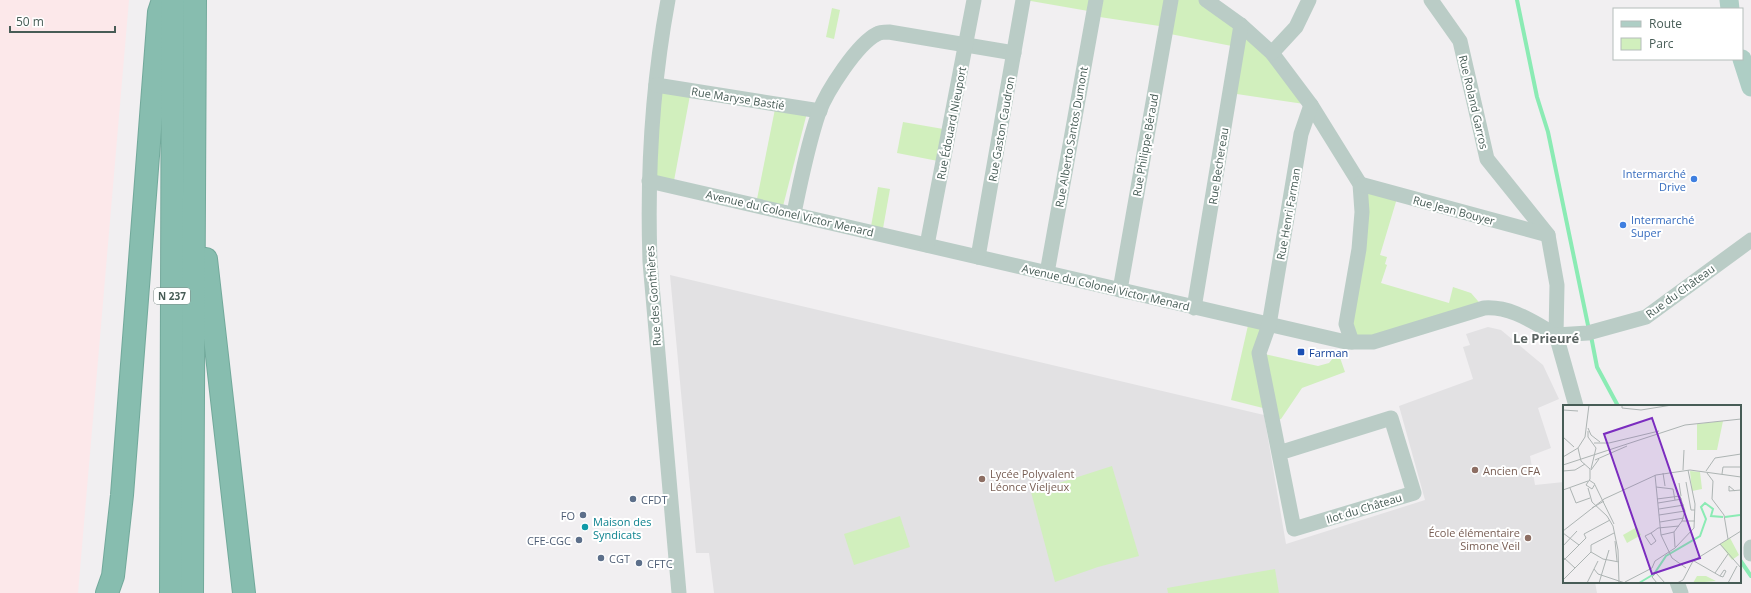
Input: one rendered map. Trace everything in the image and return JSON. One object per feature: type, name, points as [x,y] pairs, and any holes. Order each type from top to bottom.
[{"type":"highway","points":[[107,593],[113,576],[122,495],[159,12],[163,0]]},
{"type":"highway","name":"N 237","points":[[171,593],[173,0]]},
{"type":"highway","name":"N 237","points":[[192,593],[195,0]]},
{"type":"highway","points":[[194,187],[204,227],[206,264],[244,593]]},
{"type":"main road","points":[[1742,60],[1751,86]]},
{"type":"street","name":"Rue des Gonthières","points":[[668,0],[660,42],[649,180],[650,262],[679,593]]},
{"type":"street","name":"Rue Édouard Nieuport","points":[[927,245],[974,0]]},
{"type":"street","name":"Rue Gaston Caudron","points":[[978,257],[1023,0]]},
{"type":"street","name":"Rue Alberto Santos Dumont","points":[[1047,273],[1096,0]]},
{"type":"street","name":"Rue Philippe Béraud","points":[[1120,290],[1171,0]]},
{"type":"street","points":[[1206,0],[1241,25],[1272,53],[1311,105],[1360,184],[1362,212],[1359,249],[1346,324],[1352,342]]},
{"type":"street","points":[[1272,53],[1296,27],[1309,0]]},
{"type":"street","name":"Rue Roland Garros","points":[[1431,0],[1460,41],[1487,159],[1548,235],[1557,285],[1556,336],[1576,405]]},
{"type":"street","name":"Rue Bechereau","points":[[1194,308],[1241,25]]},
{"type":"street","points":[[794,213],[805,160],[820,111],[849,61],[866,42],[878,33],[889,32],[1014,53]]},
{"type":"street","name":"Rue Maryse Bastié","points":[[656,85],[820,111]]},
{"type":"street","name":"Rue Henri Farman","points":[[1269,325],[1301,134],[1311,105]]},
{"type":"street","name":"Avenue du Colonel Victor Menard","points":[[649,180],[1194,308],[1352,342],[1373,342],[1484,308],[1497,307],[1509,309],[1556,336]]},
{"type":"street","name":"Rue Jean Bouyer","points":[[1360,184],[1548,235]]},
{"type":"street","name":"Rue du Château","points":[[1556,336],[1593,332],[1646,317],[1751,240]]},
{"type":"street","name":"Ilot du Château","points":[[1269,325],[1259,353],[1294,529],[1414,493],[1391,418],[1279,453]]},
{"type":"street","points":[[1751,547],[1751,554]]},
{"type":"street","points":[[1677,583],[1681,593]]},
{"type":"shaded area","points":[[0,0],[129,0],[78,593],[0,593]]},
{"type":"shaded area","name":"Lycée Polyvalent Léonce Vieljeux","points":[[670,275],[1264,415],[1286,544],[1425,500],[1399,406],[1473,379],[1463,347],[1470,345],[1466,334],[1488,327],[1501,330],[1543,365],[1559,399],[1538,408],[1551,448],[1530,456],[1535,485],[1563,482],[1563,583],[1595,583],[1597,593],[714,593],[709,553],[696,553]]},
{"type":"green space","points":[[1025,0],[1206,0],[1241,25],[1311,105],[1230,93],[1237,47],[1165,33],[1166,27],[1093,16],[1094,12]]},
{"type":"green space","points":[[832,8],[840,10],[834,39],[826,37]]},
{"type":"green space","points":[[656,85],[691,90],[673,186],[649,174]]},
{"type":"green space","points":[[776,104],[808,109],[782,210],[756,204]]},
{"type":"green space","points":[[903,122],[949,130],[943,162],[897,153]]},
{"type":"green space","points":[[1360,184],[1398,195],[1380,255],[1387,257],[1385,264],[1387,265],[1381,283],[1449,303],[1453,287],[1471,293],[1484,308],[1352,342]]},
{"type":"green space","points":[[878,187],[890,189],[882,234],[870,232]]},
{"type":"green space","points":[[1249,321],[1269,325],[1260,353],[1318,366],[1329,363],[1338,352],[1345,372],[1302,388],[1281,419],[1273,421],[1271,410],[1231,400]]},
{"type":"green space","points":[[1112,466],[1139,556],[1098,567],[1055,582],[1031,492]]},
{"type":"green space","points":[[900,516],[910,547],[854,565],[844,534]]},
{"type":"green space","points":[[1275,569],[1279,593],[1168,593],[1167,588]]},
{"type":"waterway","points":[[1517,0],[1537,97],[1548,132],[1589,330]]},
{"type":"waterway","points":[[1591,336],[1597,367],[1617,405]]},
{"type":"waterway","points":[[1741,561],[1751,576]]},
{"type":"place","name":"Intermarché Drive","points":[[1694,179]]},
{"type":"place","name":"Intermarché Super","points":[[1623,225]]},
{"type":"place","name":"Farman","points":[[1301,352]]},
{"type":"place","name":"Ancien CFA","points":[[1475,470]]},
{"type":"place","name":"Lycée Polyvalent Léonce Vieljeux","points":[[982,479]]},
{"type":"place","name":"CFDT","points":[[633,499]]},
{"type":"place","name":"FO","points":[[583,515]]},
{"type":"place","name":"Maison des Syndicats","points":[[585,527]]},
{"type":"place","name":"École élémentaire Simone Veil","points":[[1528,538]]},
{"type":"place","name":"CFE-CGC","points":[[579,540]]},
{"type":"place","name":"CGT","points":[[601,558]]},
{"type":"place","name":"CFTC","points":[[639,563]]},
{"type":"district","name":"Le Prieuré","points":[[1546,338]]}]
